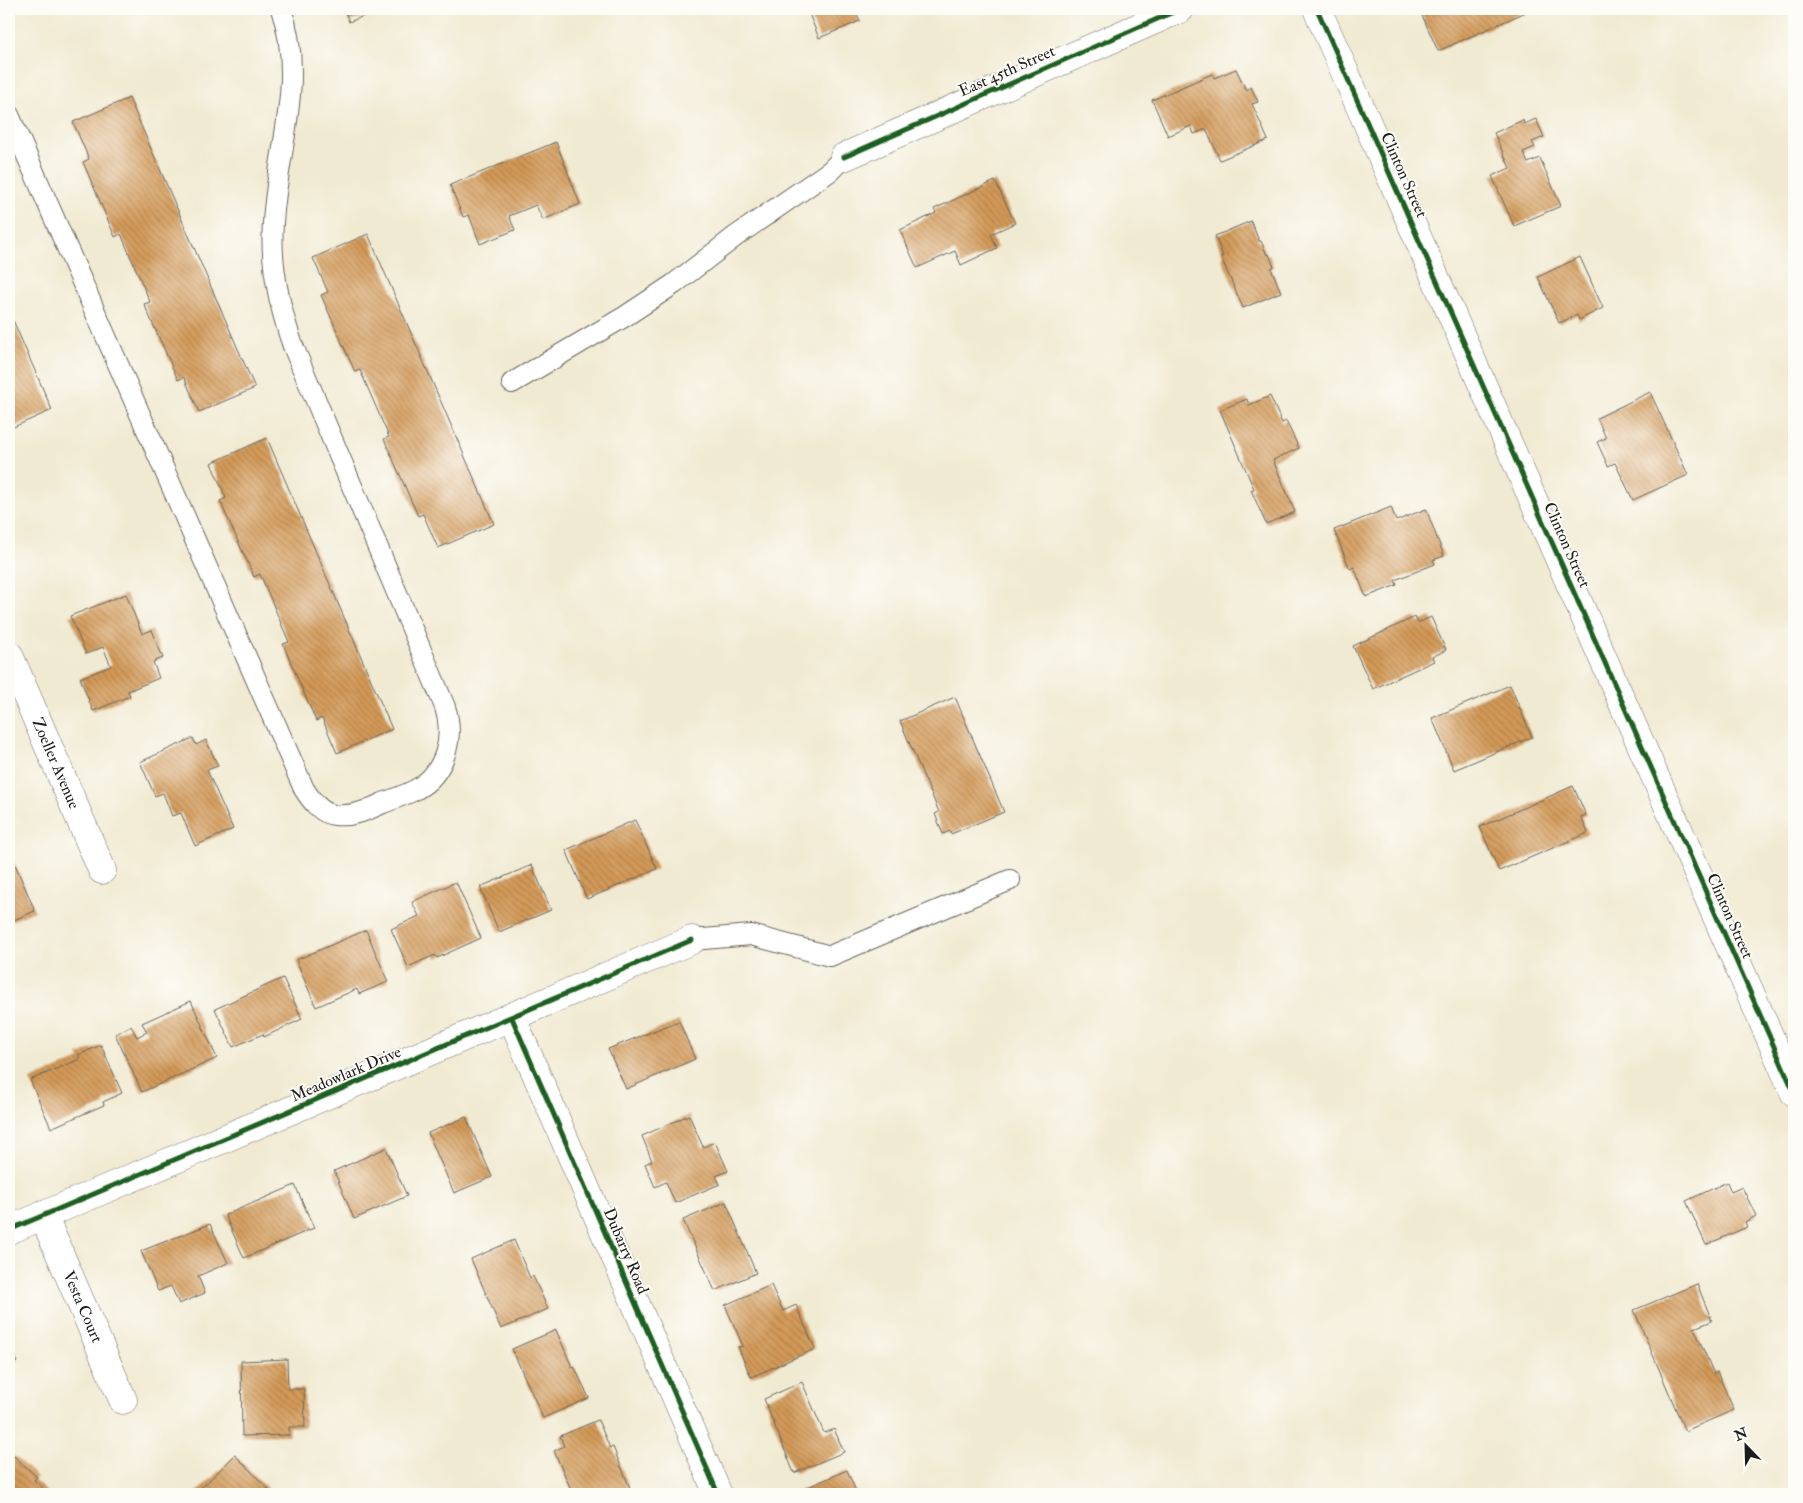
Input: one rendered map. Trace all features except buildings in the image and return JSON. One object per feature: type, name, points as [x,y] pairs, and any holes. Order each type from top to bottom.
[{"type":"street","name":"East 45th Street","points":[[844,157],[1180,9]]},
{"type":"street","name":"Clinton Street","points":[[1317,9],[1794,1092]]},
{"type":"street","name":"Zoeller Avenue","points":[[9,655],[102,870]]},
{"type":"street","name":"Meadowlark Drive","points":[[9,1230],[692,940]]},
{"type":"street","name":"Dubarry Road","points":[[512,1018],[718,1494]]},
{"type":"street","name":"Vesta Court","points":[[43,1215],[123,1400]]},
{"type":"lane","points":[[9,115],[304,790],[312,802],[328,813],[335,815],[359,813],[416,790],[425,784],[443,760],[448,744],[449,727],[444,707],[293,346],[277,292],[272,224],[292,71],[290,40],[281,9]]},
{"type":"lane","points":[[512,383],[624,317],[674,284],[736,236],[830,171],[844,157]]},
{"type":"lane","points":[[692,940],[751,935],[830,956],[1010,880]]},
{"type":"cycle path","points":[[844,157],[1180,9]]},
{"type":"cycle path","points":[[1317,9],[1794,1092]]},
{"type":"cycle path","points":[[9,1230],[692,940]]},
{"type":"cycle path","points":[[512,1018],[718,1494]]}]
